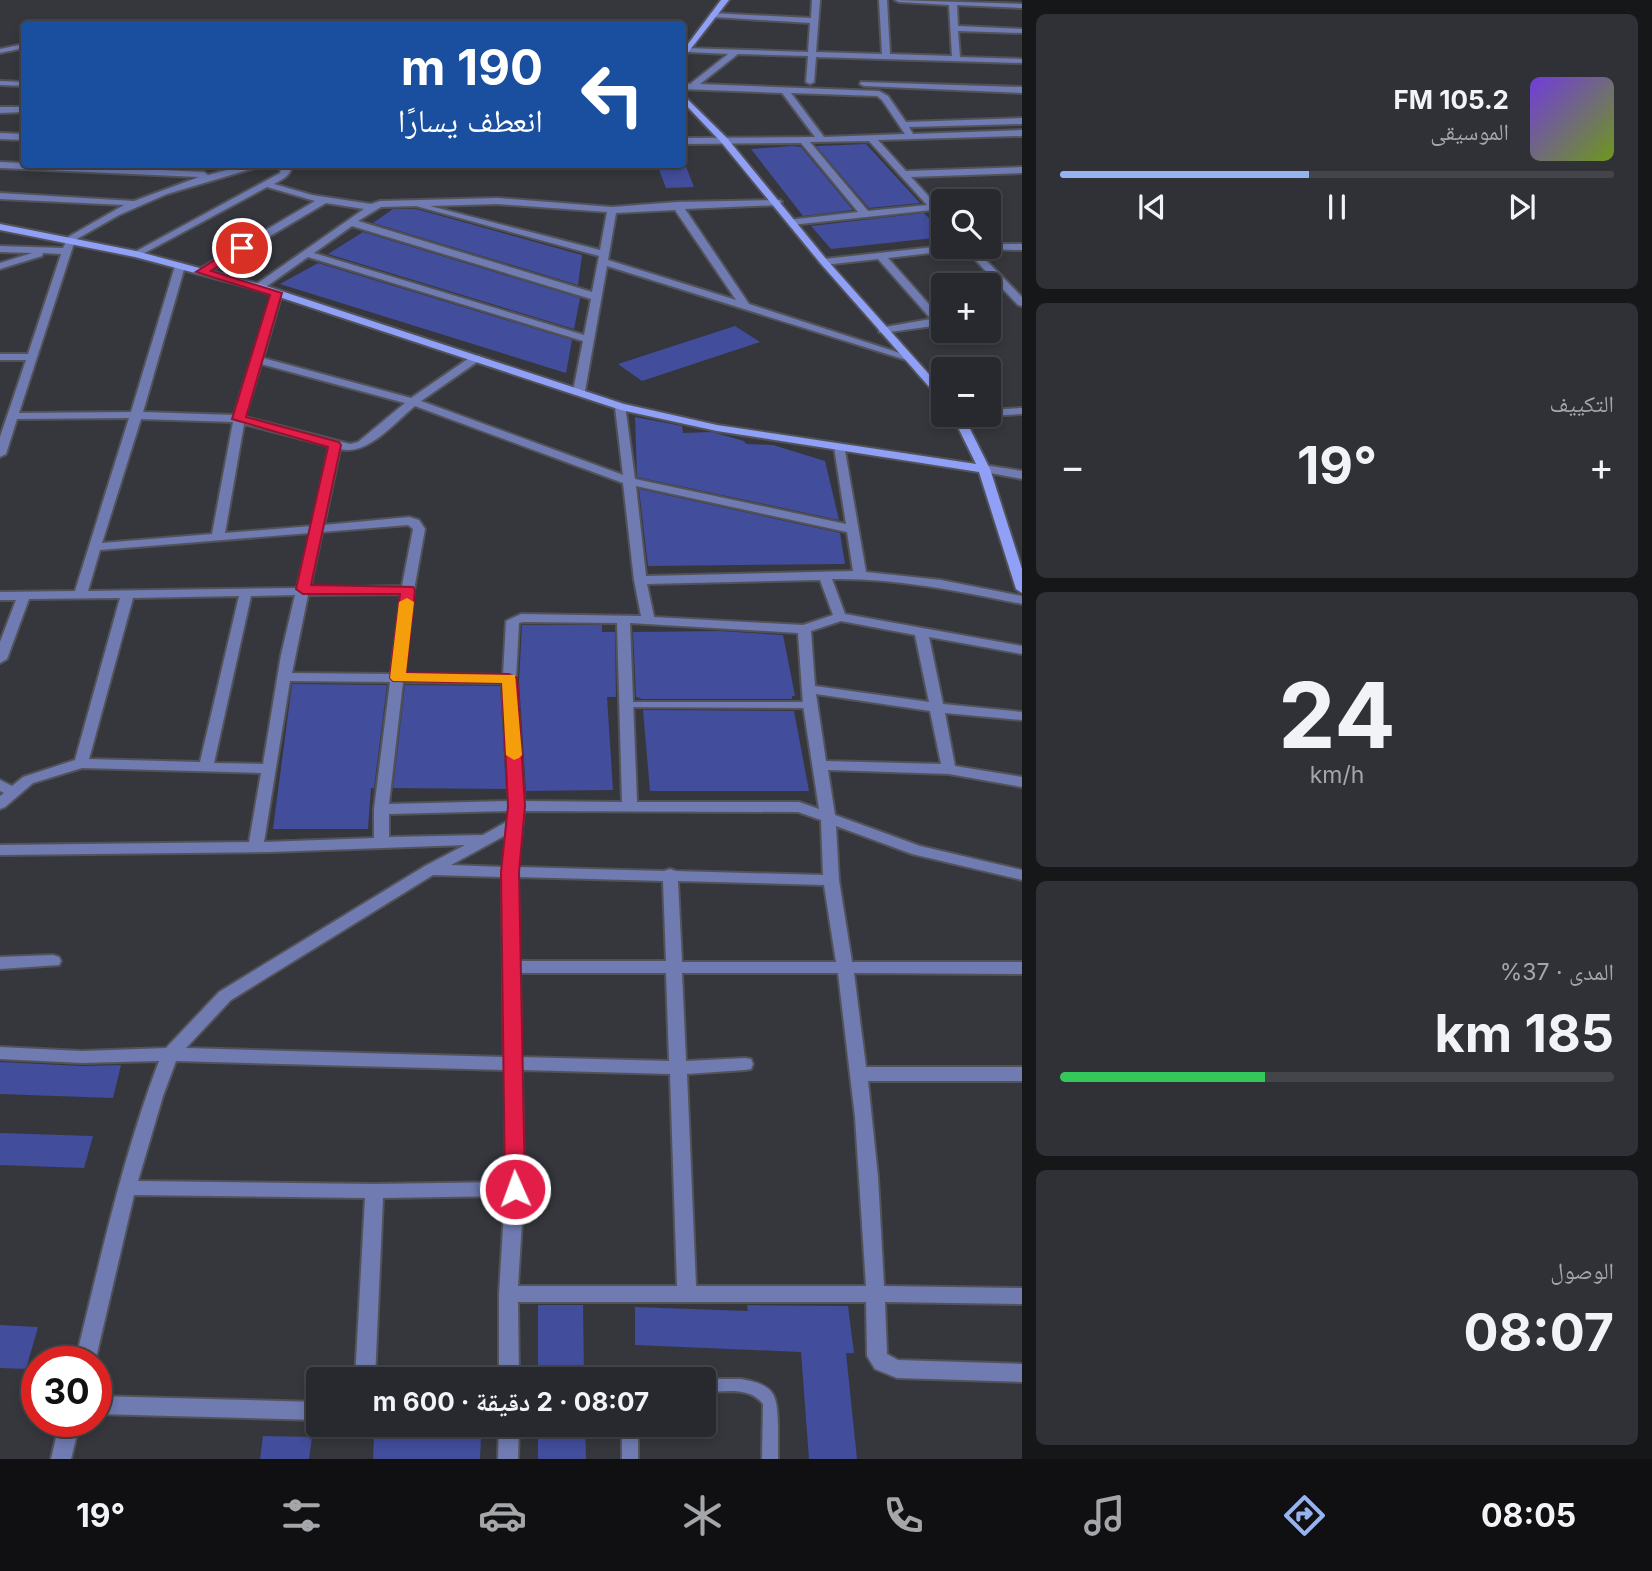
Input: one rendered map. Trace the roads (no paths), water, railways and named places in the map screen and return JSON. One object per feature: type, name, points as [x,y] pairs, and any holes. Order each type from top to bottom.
[{"type":"main road","points":[[686,53],[725,0]]},
{"type":"main road","points":[[686,100],[724,140],[824,262],[931,383]]},
{"type":"main road","points":[[0,227],[136,254],[259,287],[621,407],[717,428],[984,469]]},
{"type":"main road","points":[[964,427],[984,469],[1017,559],[1022,589]]},
{"type":"street","points":[[810,82],[816,0]]},
{"type":"street","points":[[883,0],[886,56]]},
{"type":"street","points":[[899,0],[1022,6]]},
{"type":"street","points":[[953,3],[956,58]]},
{"type":"street","points":[[714,15],[815,21]]},
{"type":"street","points":[[954,29],[1022,32]]},
{"type":"street","points":[[0,51],[21,47]]},
{"type":"street","points":[[687,86],[737,51]]},
{"type":"street","points":[[686,54],[737,51],[1022,62]]},
{"type":"street","points":[[786,90],[796,83],[810,82],[1022,90]]},
{"type":"street","points":[[0,83],[21,84]]},
{"type":"street","points":[[687,86],[879,94],[886,98],[911,137]]},
{"type":"street","points":[[786,90],[821,139]]},
{"type":"street","points":[[1,111],[21,110]]},
{"type":"street","points":[[903,125],[1022,121]]},
{"type":"street","points":[[686,141],[1022,133]]},
{"type":"street","points":[[0,136],[21,137]]},
{"type":"street","points":[[871,138],[931,204]]},
{"type":"street","points":[[803,140],[865,214]]},
{"type":"street","points":[[0,165],[21,166]]},
{"type":"street","points":[[59,168],[216,176]]},
{"type":"street","points":[[0,454],[71,239],[134,203],[248,168]]},
{"type":"street","points":[[136,254],[283,175],[287,168]]},
{"type":"street","points":[[905,174],[1022,170]]},
{"type":"street","points":[[266,184],[324,200],[372,207],[406,202],[497,201],[612,210],[777,202]]},
{"type":"street","points":[[0,196],[134,203]]},
{"type":"street","points":[[202,272],[324,200]]},
{"type":"street","points":[[406,202],[602,258],[746,307],[907,357]]},
{"type":"street","points":[[677,205],[746,307]]},
{"type":"street","points":[[259,287],[372,207]]},
{"type":"street","points":[[791,222],[931,207]]},
{"type":"street","points":[[579,391],[612,210]]},
{"type":"street","points":[[353,223],[596,297]]},
{"type":"street","points":[[1001,247],[1022,247]]},
{"type":"street","points":[[0,249],[67,251]]},
{"type":"street","points":[[0,266],[47,250]]},
{"type":"street","points":[[824,262],[931,250]]},
{"type":"street","points":[[308,254],[589,340]]},
{"type":"street","points":[[881,256],[937,319],[933,323],[883,330]]},
{"type":"street","points":[[980,259],[1022,303]]},
{"type":"street","points":[[80,595],[180,266]]},
{"type":"street","points":[[218,537],[239,419],[277,293]]},
{"type":"street","points":[[0,357],[32,357]]},
{"type":"street","points":[[12,415],[136,415],[239,419],[350,448],[362,443],[413,402],[476,358]]},
{"type":"street","points":[[257,359],[413,402],[629,481],[851,529]]},
{"type":"street","points":[[621,407],[640,580],[648,621]]},
{"type":"street","points":[[1001,412],[1022,411]]},
{"type":"street","points":[[256,846],[303,589],[335,445]]},
{"type":"street","points":[[840,447],[860,575]]},
{"type":"street","points":[[984,469],[1022,475]]},
{"type":"street","points":[[95,547],[415,523],[419,529],[408,590],[382,809],[382,842]]},
{"type":"street","points":[[640,580],[860,575],[941,584],[1022,600]]},
{"type":"street","points":[[825,577],[840,617]]},
{"type":"street","points":[[0,596],[246,593],[303,589],[408,590]]},
{"type":"street","points":[[206,768],[246,593]]},
{"type":"street","points":[[81,763],[127,595]]},
{"type":"street","points":[[0,659],[24,596]]},
{"type":"street","points":[[509,1367],[508,1294],[515,1189],[510,872],[517,806],[509,678],[515,620],[623,620],[804,629],[840,617],[1022,650]]},
{"type":"street","points":[[623,620],[630,807]]},
{"type":"street","points":[[804,629],[809,697],[828,817],[831,880],[846,968],[858,1074],[876,1291],[877,1356],[889,1367],[1022,1373]]},
{"type":"street","points":[[921,630],[949,769]]},
{"type":"street","points":[[286,677],[509,678]]},
{"type":"street","points":[[809,697],[995,716],[1022,716]]},
{"type":"street","points":[[0,804],[7,788],[81,763],[268,769]]},
{"type":"street","points":[[818,765],[949,769],[1022,782]]},
{"type":"street","points":[[382,809],[785,805],[810,808],[917,850],[1022,875]]},
{"type":"street","points":[[89,1346],[127,1188],[154,1096],[170,1054],[225,996],[430,870],[515,824]]},
{"type":"street","points":[[0,850],[256,846],[485,838]]},
{"type":"street","points":[[430,870],[831,880]]},
{"type":"street","points":[[670,874],[687,1295]]},
{"type":"street","points":[[0,963],[53,961]]},
{"type":"street","points":[[510,967],[1022,968]]},
{"type":"street","points":[[0,1053],[82,1057],[170,1054],[678,1068],[745,1064]]},
{"type":"street","points":[[858,1074],[1022,1074]]},
{"type":"street","points":[[127,1188],[374,1191],[515,1189]]},
{"type":"street","points":[[366,1367],[374,1191]]},
{"type":"street","points":[[508,1294],[687,1295],[876,1291],[1022,1296]]},
{"type":"street","points":[[112,1405],[306,1411]]},
{"type":"street","points":[[61,1459],[66,1437]]},
{"type":"street","points":[[508,1459],[509,1437]]},
{"type":"lane","points":[[625,705],[809,697]]},
{"type":"lane","points":[[716,1386],[757,1388],[767,1396],[770,1403],[770,1459]]},
{"type":"lane","points":[[630,1437],[630,1459]]}]
